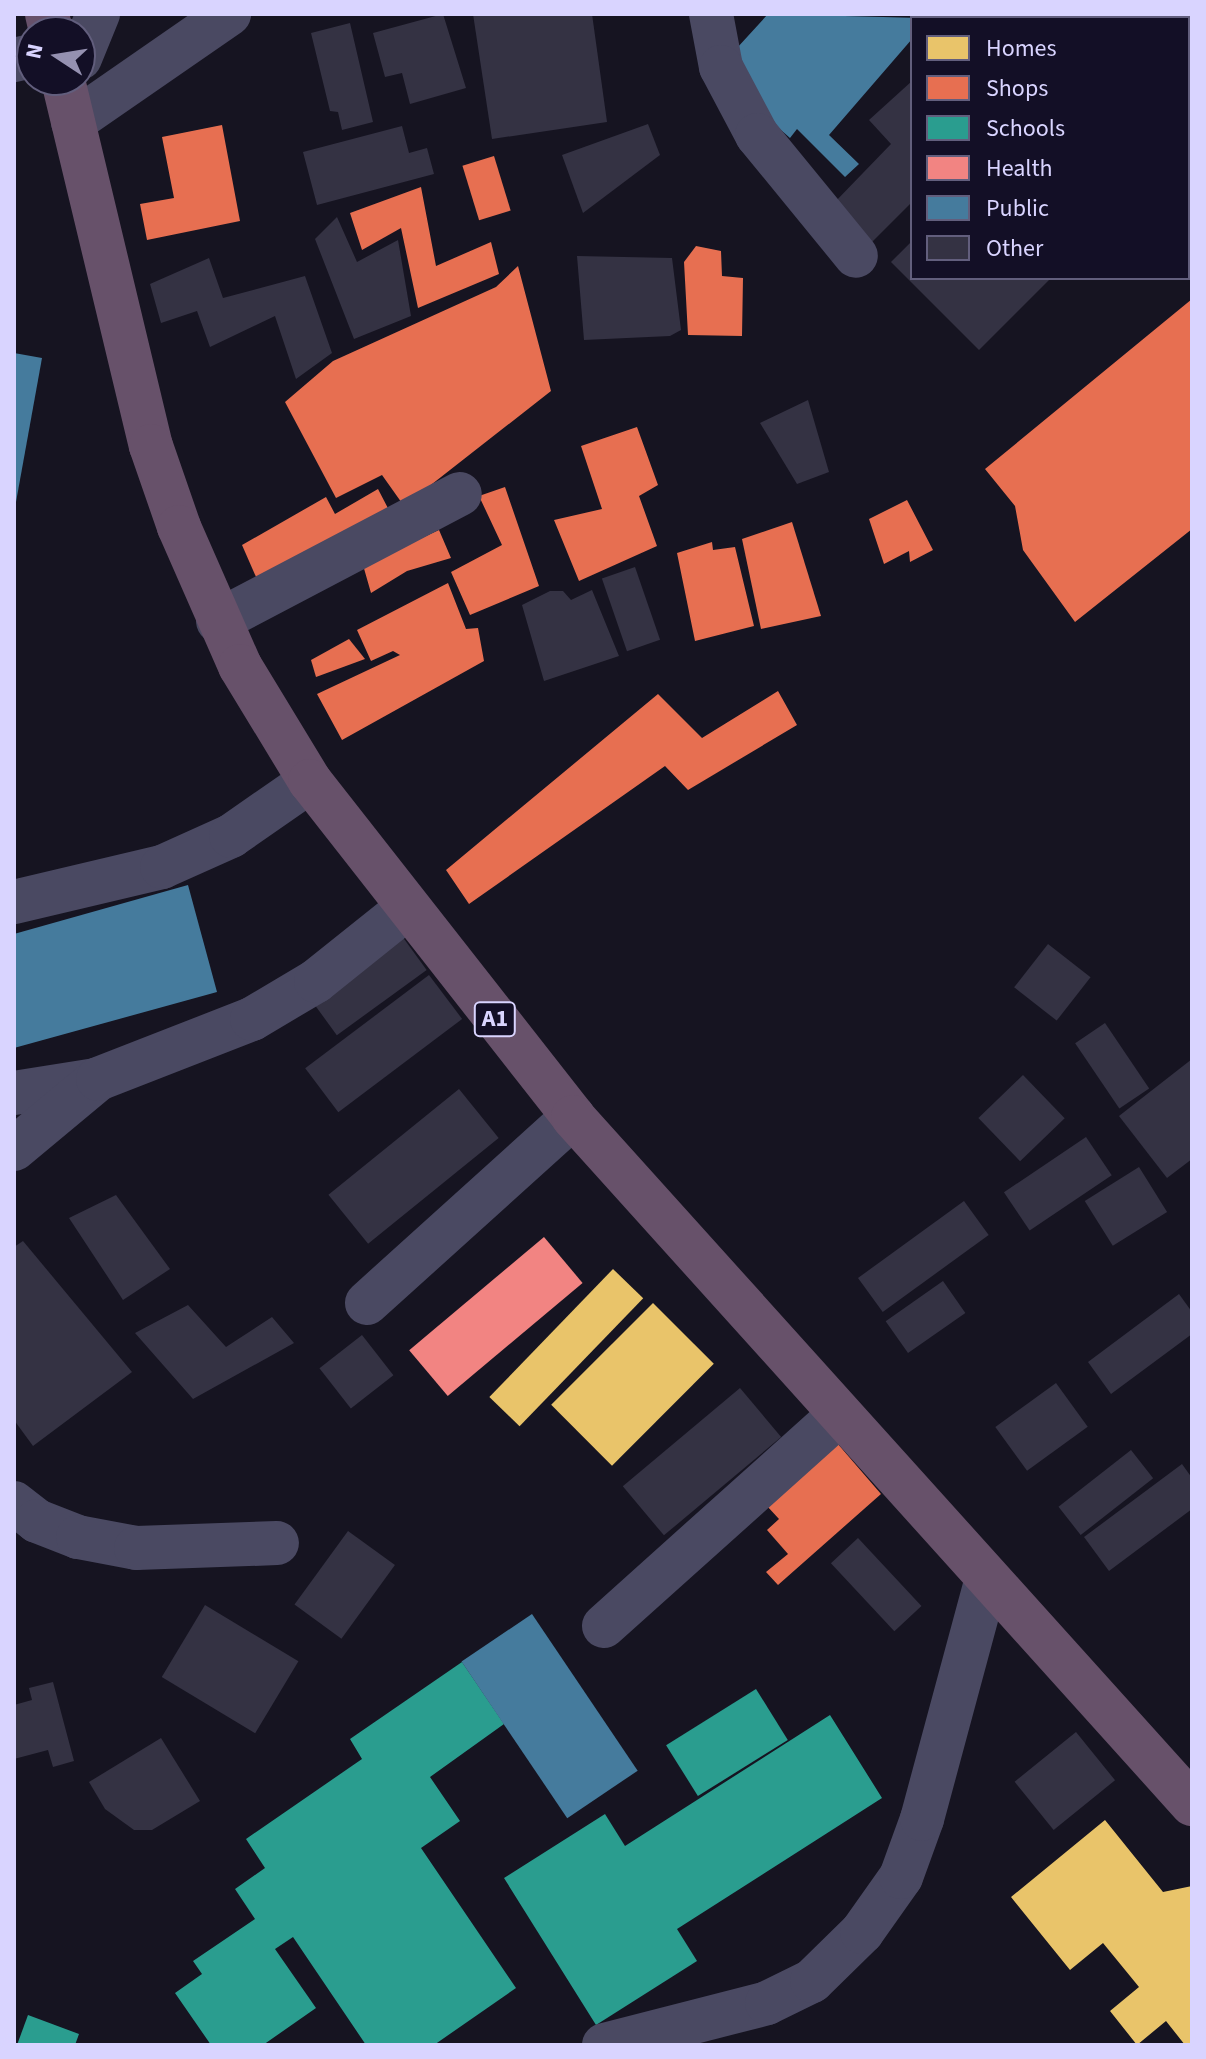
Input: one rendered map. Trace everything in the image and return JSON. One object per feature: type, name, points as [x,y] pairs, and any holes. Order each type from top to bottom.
[{"type":"highway","name":"A1","points":[[72,96],[151,446],[218,621],[310,781],[573,1117],[987,1578],[1080,1675],[1192,1804]]},
{"type":"street","points":[[96,74],[229,14]]},
{"type":"street","points":[[711,14],[721,67],[757,135],[856,256]]},
{"type":"street","points":[[218,621],[460,494]]},
{"type":"street","points":[[14,902],[162,867],[231,836],[310,781]]},
{"type":"street","points":[[14,1093],[98,1079],[252,1019],[316,981],[407,908]]},
{"type":"street","points":[[14,1149],[98,1079]]},
{"type":"street","points":[[367,1303],[573,1117]]},
{"type":"street","points":[[604,1626],[839,1415]]},
{"type":"street","points":[[14,1503],[37,1521],[78,1537],[136,1548],[277,1543]]},
{"type":"street","points":[[604,2045],[767,2003],[812,1981],[862,1932],[901,1877],[922,1819],[987,1578]]},
{"type":"building: Homes","points":[[613,1269],[643,1298],[520,1426],[489,1397]]},
{"type":"building: Homes","points":[[653,1303],[714,1364],[612,1466],[551,1405]]},
{"type":"building: Homes","points":[[1105,1820],[1163,1892],[1192,1886],[1192,2045],[1185,2045],[1166,2021],[1137,2045],[1110,2011],[1139,1987],[1103,1943],[1070,1970],[1011,1897]]},
{"type":"building: Shops","points":[[222,125],[240,221],[147,240],[140,204],[174,198],[162,137]]},
{"type":"building: Shops","points":[[494,156],[511,211],[479,220],[462,166]]},
{"type":"building: Shops","points":[[421,187],[436,266],[491,242],[499,274],[418,308],[401,228],[362,250],[350,213]]},
{"type":"building: Shops","points":[[696,246],[721,251],[722,276],[743,278],[742,336],[688,335],[684,262]]},
{"type":"building: Shops","points":[[518,266],[551,391],[404,506],[382,475],[336,498],[285,402],[333,361],[496,287]]},
{"type":"building: Shops","points":[[1192,299],[1192,529],[1075,622],[1023,550],[1015,506],[985,469]]},
{"type":"building: Shops","points":[[637,427],[658,485],[639,496],[657,546],[579,581],[554,520],[602,509],[581,446]]},
{"type":"building: Shops","points":[[505,487],[539,586],[470,615],[451,572],[502,545],[479,496]]},
{"type":"building: Shops","points":[[378,489],[391,514],[260,586],[242,545],[326,497],[335,514]]},
{"type":"building: Shops","points":[[907,500],[933,550],[910,562],[909,551],[884,564],[869,519]]},
{"type":"building: Shops","points":[[792,522],[821,616],[761,629],[742,539]]},
{"type":"building: Shops","points":[[439,530],[451,558],[407,571],[371,593],[363,565]]},
{"type":"building: Shops","points":[[712,542],[713,550],[735,547],[754,626],[695,641],[677,553]]},
{"type":"building: Shops","points":[[448,583],[466,629],[478,628],[484,661],[342,740],[317,694],[400,655],[393,651],[371,661],[357,630]]},
{"type":"building: Shops","points":[[349,639],[365,659],[316,677],[311,660]]},
{"type":"building: Shops","points":[[778,691],[797,725],[688,790],[665,766],[469,904],[446,870],[658,694],[702,738]]},
{"type":"building: Shops","points":[[837,1443],[881,1494],[778,1585],[766,1572],[788,1554],[767,1530],[779,1519],[767,1506]]},
{"type":"building: Schools","points":[[462,1662],[504,1724],[430,1777],[460,1821],[421,1848],[516,1988],[434,2045],[366,2045],[293,1937],[275,1949],[316,2008],[263,2045],[211,2045],[175,1993],[202,1974],[193,1961],[255,1919],[235,1889],[265,1868],[246,1839],[362,1759],[350,1739]]},
{"type":"building: Schools","points":[[756,1689],[788,1740],[698,1796],[666,1745]]},
{"type":"building: Schools","points":[[830,1715],[882,1798],[677,1929],[697,1961],[596,2025],[504,1878],[605,1814],[625,1846]]},
{"type":"building: Schools","points":[[28,2015],[79,2034],[75,2045],[17,2045]]},
{"type":"building: Health","points":[[544,1237],[583,1283],[448,1396],[409,1350]]},
{"type":"building: Public","points":[[768,14],[910,18],[910,41],[829,135],[859,164],[845,177],[797,129],[790,138],[715,72]]},
{"type":"building: Public","points":[[14,353],[42,358],[16,502],[14,501]]},
{"type":"building: Public","points":[[188,885],[217,992],[14,1048],[14,934]]},
{"type":"building: Public","points":[[532,1614],[638,1771],[567,1818],[462,1662]]},
{"type":"building: Other","points":[[443,14],[466,88],[410,104],[402,73],[385,77],[373,33]]},
{"type":"building: Other","points":[[473,14],[592,14],[607,122],[492,139]]},
{"type":"building: Other","points":[[350,23],[373,122],[342,130],[338,112],[330,111],[311,33]]},
{"type":"building: Other","points":[[910,83],[910,204],[870,244],[833,204],[891,144],[869,120]]},
{"type":"building: Other","points":[[648,124],[660,155],[583,213],[562,155]]},
{"type":"building: Other","points":[[402,126],[409,153],[427,148],[434,174],[317,205],[303,152]]},
{"type":"building: Other","points":[[337,217],[357,262],[398,240],[411,316],[354,339],[315,239]]},
{"type":"building: Other","points":[[910,243],[910,280],[1049,280],[979,350],[891,262]]},
{"type":"building: Other","points":[[577,256],[672,258],[681,330],[670,336],[584,340]]},
{"type":"building: Other","points":[[209,258],[223,298],[305,276],[332,353],[296,379],[275,316],[210,347],[197,311],[161,323],[150,284]]},
{"type":"building: Other","points":[[808,400],[829,472],[797,484],[760,423]]},
{"type":"building: Other","points":[[635,567],[660,640],[627,651],[602,578]]},
{"type":"building: Other","points":[[592,590],[619,656],[544,681],[522,605],[550,591],[563,591],[571,600]]},
{"type":"building: Other","points":[[399,932],[427,970],[337,1035],[309,997]]},
{"type":"building: Other","points":[[1048,944],[1091,977],[1057,1021],[1014,987]]},
{"type":"building: Other","points":[[429,975],[462,1019],[338,1112],[305,1068]]},
{"type":"building: Other","points":[[1105,1023],[1149,1088],[1119,1109],[1075,1043]]},
{"type":"building: Other","points":[[1192,1059],[1192,1159],[1167,1178],[1119,1116]]},
{"type":"building: Other","points":[[1023,1075],[1065,1118],[1020,1161],[978,1118]]},
{"type":"building: Other","points":[[459,1089],[499,1138],[368,1244],[328,1195]]},
{"type":"building: Other","points":[[1086,1137],[1112,1175],[1030,1230],[1004,1192]]},
{"type":"building: Other","points":[[1139,1167],[1167,1212],[1113,1246],[1085,1201]]},
{"type":"building: Other","points":[[116,1195],[170,1269],[123,1300],[69,1218]]},
{"type":"building: Other","points":[[964,1201],[989,1235],[883,1312],[858,1278]]},
{"type":"building: Other","points":[[23,1241],[132,1372],[33,1446],[14,1420],[14,1247]]},
{"type":"building: Other","points":[[943,1281],[965,1313],[908,1353],[886,1321]]},
{"type":"building: Other","points":[[1179,1294],[1192,1312],[1192,1334],[1111,1394],[1088,1362]]},
{"type":"building: Other","points":[[188,1305],[226,1347],[272,1317],[294,1343],[193,1399],[135,1333]]},
{"type":"building: Other","points":[[362,1335],[393,1375],[351,1408],[319,1368]]},
{"type":"building: Other","points":[[1056,1383],[1088,1427],[1027,1471],[995,1427]]},
{"type":"building: Other","points":[[740,1388],[781,1437],[664,1535],[623,1486]]},
{"type":"building: Other","points":[[1131,1450],[1153,1478],[1081,1535],[1059,1507]]},
{"type":"building: Other","points":[[1182,1464],[1192,1478],[1192,1509],[1109,1571],[1084,1537]]},
{"type":"building: Other","points":[[348,1531],[395,1565],[341,1639],[295,1605]]},
{"type":"building: Other","points":[[858,1538],[921,1606],[894,1631],[831,1563]]},
{"type":"building: Other","points":[[205,1605],[298,1661],[255,1733],[162,1677]]},
{"type":"building: Other","points":[[53,1682],[74,1761],[53,1767],[48,1750],[14,1759],[14,1705],[32,1700],[29,1688]]},
{"type":"building: Other","points":[[1076,1732],[1115,1780],[1054,1830],[1015,1782]]},
{"type":"building: Other","points":[[161,1738],[200,1801],[152,1830],[134,1830],[105,1809],[89,1782]]}]
